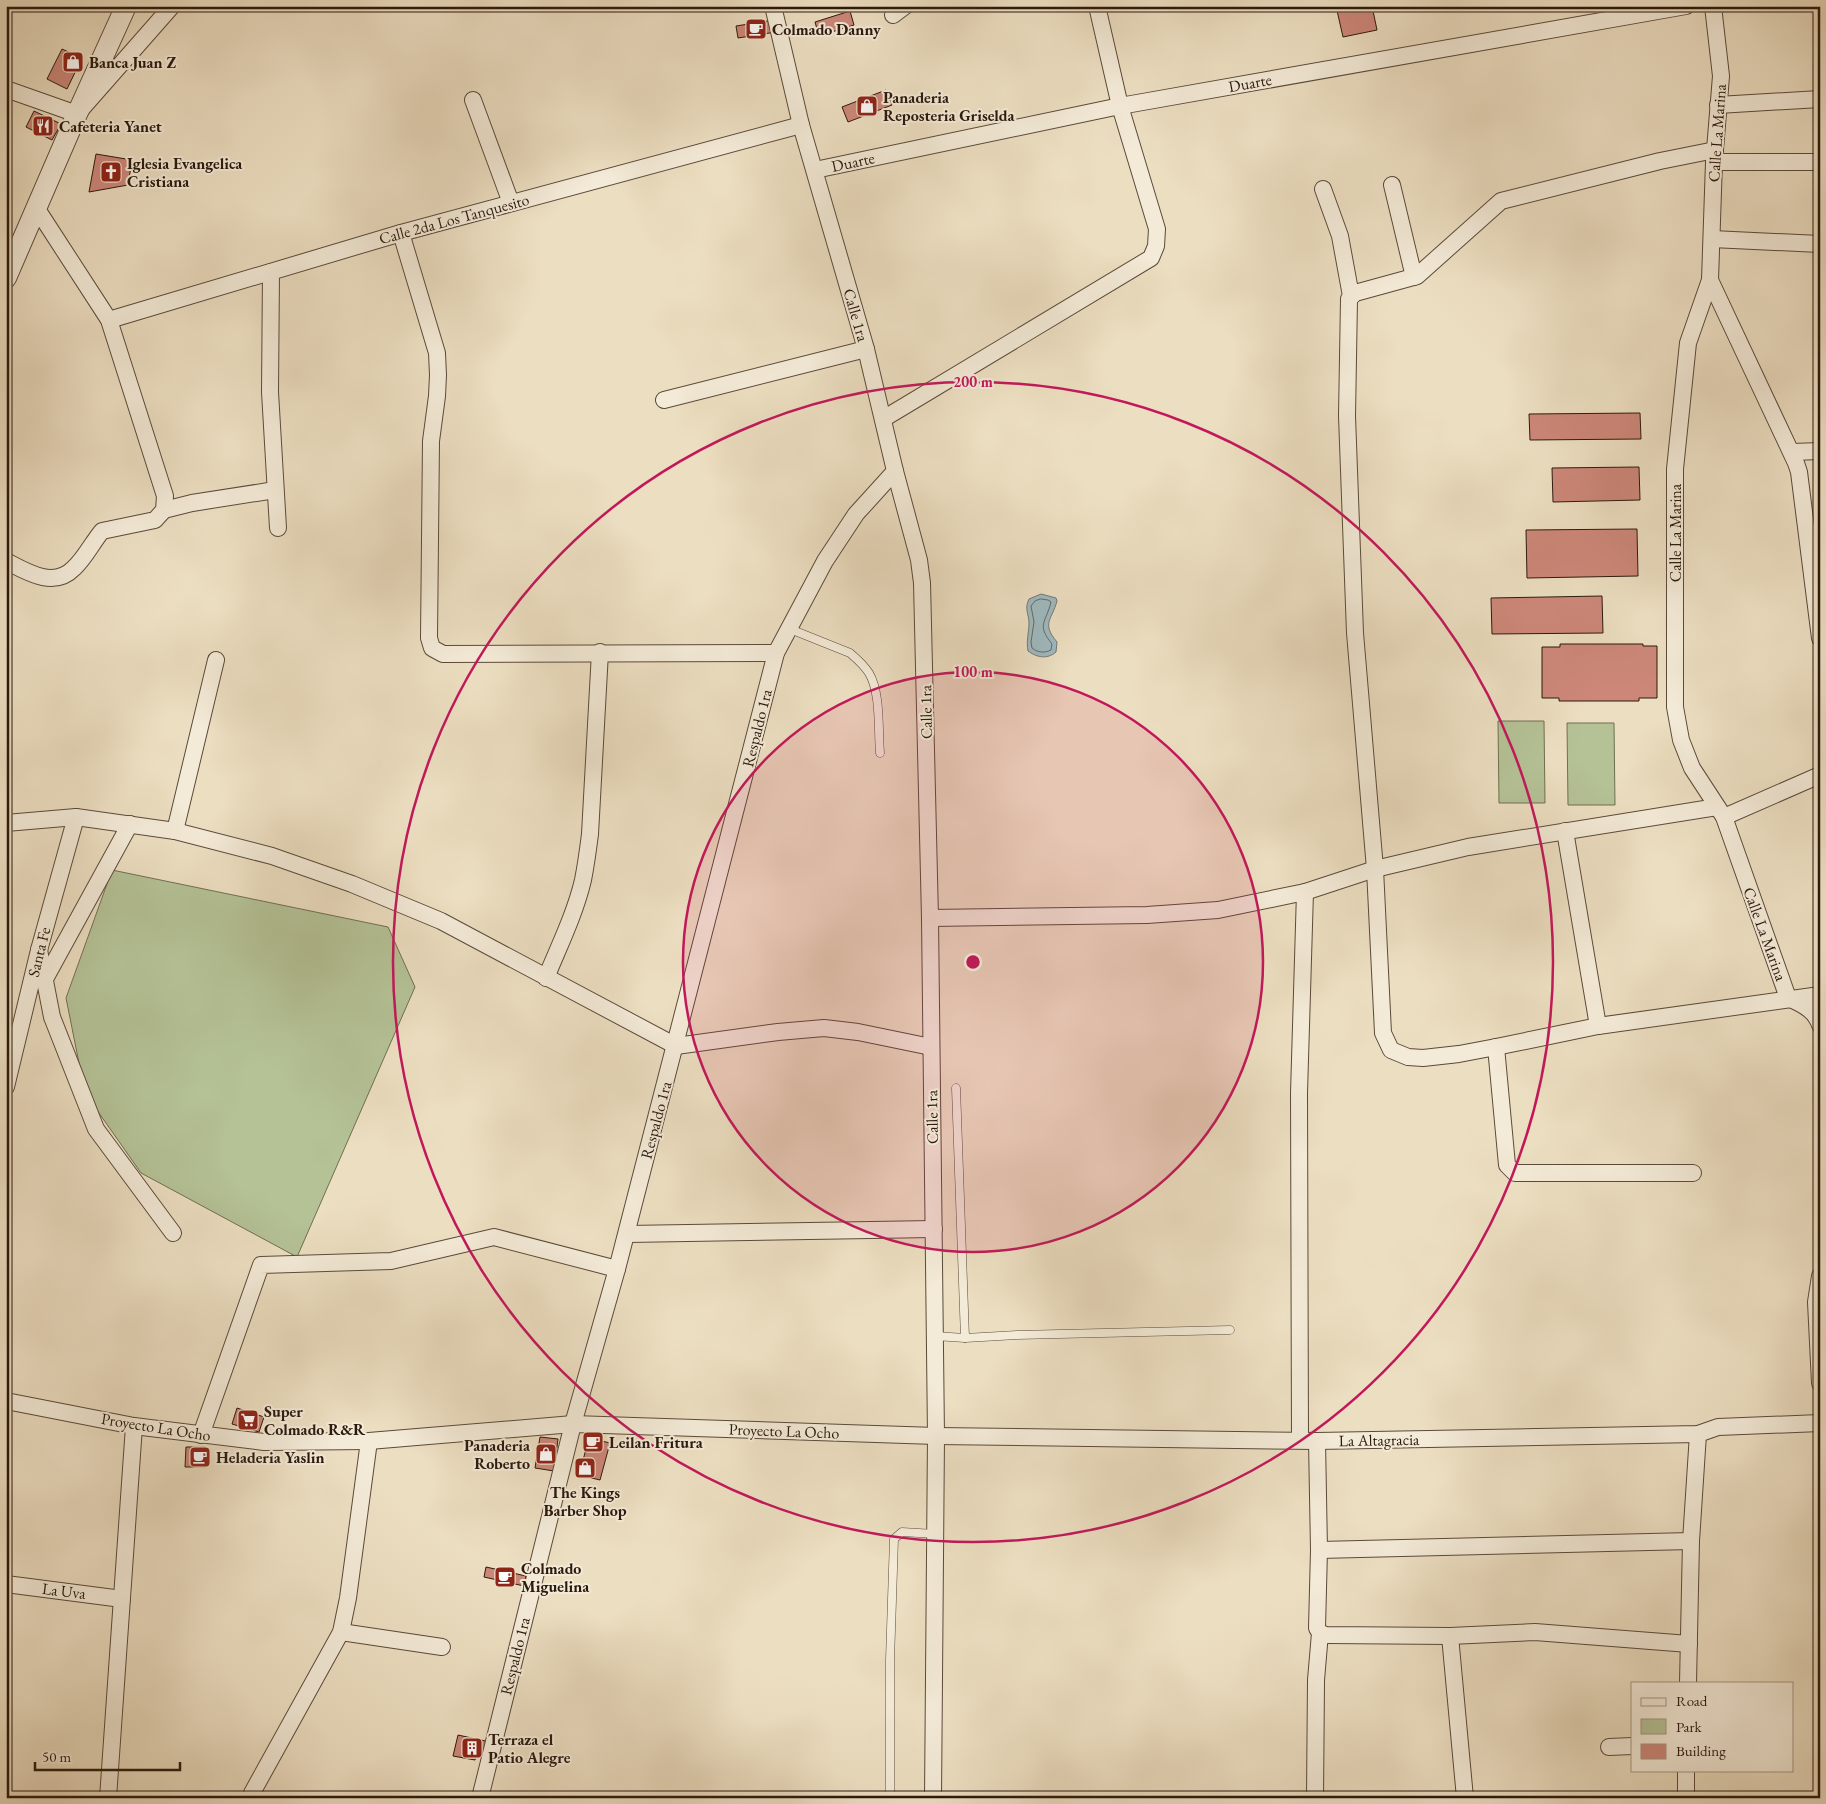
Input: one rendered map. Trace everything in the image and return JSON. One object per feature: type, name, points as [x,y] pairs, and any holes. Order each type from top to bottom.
[{"type":"street","points":[[6,278],[126,6]]},
{"type":"street","points":[[78,114],[172,6]]},
{"type":"street","name":"Calle 1ra","points":[[773,6],[801,125],[866,349],[895,471],[919,560],[922,583],[930,918],[936,1436],[933,1798]]},
{"type":"street","points":[[883,419],[1151,258],[1156,246],[1157,229],[1120,106],[1097,6]]},
{"type":"street","name":"Duarte","points":[[815,170],[1120,106],[1636,10],[1686,6]]},
{"type":"street","name":"Calle La Marina","points":[[1714,6],[1721,76],[1714,156],[1710,280],[1688,343],[1675,469],[1675,707],[1681,740],[1692,768],[1720,812],[1788,998],[1806,1006],[1818,1018],[1820,1025]]},
{"type":"street","points":[[6,89],[78,114]]},
{"type":"street","points":[[1718,105],[1820,99]]},
{"type":"street","points":[[473,100],[511,203]]},
{"type":"street","name":"Calle 2da Los Tanquesito","points":[[109,320],[401,233],[801,125]]},
{"type":"street","points":[[1350,296],[1354,293],[1414,277],[1501,201],[1660,160],[1714,156],[1820,162]]},
{"type":"street","points":[[1392,185],[1414,277]]},
{"type":"street","points":[[1323,189],[1340,236],[1350,296],[1348,416],[1354,634],[1375,868],[1383,1033],[1391,1050],[1408,1057],[1423,1058],[1459,1054],[1598,1026],[1820,995]]},
{"type":"street","points":[[37,209],[109,320],[165,496],[164,510]]},
{"type":"street","points":[[401,233],[436,353],[438,375],[438,396],[431,441],[429,638],[432,648],[443,654],[600,652],[776,653]]},
{"type":"street","points":[[1712,239],[1820,244]]},
{"type":"street","points":[[271,272],[270,392],[278,528]]},
{"type":"street","points":[[1710,280],[1792,452],[1799,472],[1820,638]]},
{"type":"street","points":[[664,400],[866,349]]},
{"type":"street","points":[[1792,452],[1820,451]]},
{"type":"street","name":"Respaldo 1ra","points":[[480,1798],[573,1424],[676,1046],[776,653],[825,561],[856,514],[895,471]]},
{"type":"street","points":[[6,561],[32,575],[51,579],[63,576],[74,569],[102,531],[155,520],[164,510],[192,503],[275,490]]},
{"type":"street","points":[[546,978],[570,920],[587,860],[600,652]]},
{"type":"street","points":[[175,831],[216,660]]},
{"type":"street","points":[[930,918],[1147,915],[1218,910],[1305,892],[1375,868],[1468,847],[1565,831],[1720,812],[1820,775]]},
{"type":"street","points":[[6,824],[76,817],[175,831],[272,856],[352,884],[441,921],[676,1046],[778,1032],[824,1028],[858,1032],[931,1047]]},
{"type":"street","name":"Santa Fe","points":[[6,1087],[39,950],[76,817]]},
{"type":"street","points":[[45,979],[130,824]]},
{"type":"street","points":[[1565,831],[1598,1026]]},
{"type":"street","points":[[1300,1440],[1299,1093],[1305,892]]},
{"type":"street","points":[[39,950],[52,1018],[96,1129],[173,1233]]},
{"type":"street","points":[[1496,1047],[1507,1165],[1515,1172],[1693,1173]]},
{"type":"street","points":[[626,1234],[934,1229]]},
{"type":"street","points":[[201,1435],[261,1265],[391,1260],[494,1237],[617,1268]]},
{"type":"street","points":[[1820,1276],[1816,1302],[1820,1383]]},
{"type":"street","name":"Proyecto La Ocho","points":[[6,1401],[134,1426],[264,1442],[370,1441],[573,1424],[936,1436]]},
{"type":"street","name":"La Altagracia","points":[[936,1436],[1317,1441],[1698,1434],[1718,1426],[1820,1423]]},
{"type":"street","points":[[108,1798],[134,1426]]},
{"type":"street","points":[[1688,1682],[1691,1541],[1698,1434]]},
{"type":"street","points":[[252,1798],[252,1793],[341,1632],[348,1598],[370,1441]]},
{"type":"street","points":[[1315,1798],[1316,1680],[1320,1633],[1317,1628],[1319,1550],[1317,1441]]},
{"type":"street","points":[[1319,1550],[1691,1541]]},
{"type":"street","name":"La Uva","points":[[6,1584],[122,1599]]},
{"type":"street","points":[[341,1632],[442,1647]]},
{"type":"street","points":[[1320,1633],[1326,1635],[1450,1636],[1535,1632],[1689,1644]]},
{"type":"street","points":[[1450,1636],[1465,1798]]},
{"type":"street","points":[[1609,1747],[1631,1746]]},
{"type":"street","points":[[1686,1772],[1686,1798]]},
{"type":"lane","points":[[790,629],[850,653],[859,660],[869,673],[875,689],[880,753]]},
{"type":"lane","points":[[956,1088],[965,1338]]},
{"type":"lane","points":[[935,1336],[965,1338],[1230,1330]]},
{"type":"lane","points":[[890,1798],[890,1660],[894,1539],[902,1532],[936,1534]]},
{"type":"green space","points":[[1498,721],[1544,721],[1545,803],[1499,803]]},
{"type":"green space","points":[[1567,723],[1614,723],[1615,805],[1568,805]]},
{"type":"green space","points":[[112,870],[388,927],[415,987],[297,1257],[141,1173],[85,1093],[66,998]]},
{"type":"water","points":[[1041,594],[1056,598],[1057,601],[1049,622],[1052,636],[1057,642],[1056,652],[1045,657],[1031,653],[1027,647],[1029,623],[1027,609],[1029,599]]},
{"type":"building","points":[[1336,6],[1372,6],[1377,30],[1343,37]]},
{"type":"building","points":[[850,11],[854,25],[819,36],[815,22]]},
{"type":"building","name":"Colmado Danny","points":[[774,20],[776,32],[738,38],[736,26]]},
{"type":"building","points":[[62,49],[82,58],[67,89],[47,79]]},
{"type":"building","name":"Panaderia Reposteria Griselda","points":[[886,90],[892,105],[848,122],[842,107]]},
{"type":"building","name":"Cafeteria Yanet","points":[[34,111],[61,124],[52,140],[26,127]]},
{"type":"building","name":"Iglesia Evangelica Cristiana","points":[[96,154],[132,160],[128,185],[89,192]]},
{"type":"building","points":[[1640,413],[1641,439],[1530,440],[1529,414]]},
{"type":"building","points":[[1639,467],[1640,500],[1553,502],[1552,468]]},
{"type":"building","points":[[1637,529],[1638,576],[1527,578],[1526,530]]},
{"type":"building","points":[[1602,596],[1603,633],[1492,634],[1491,598]]},
{"type":"building","points":[[1560,644],[1643,644],[1643,646],[1657,646],[1657,698],[1639,698],[1639,701],[1559,701],[1559,698],[1542,698],[1542,647],[1560,647]]},
{"type":"building","name":"Super Colmado R&R","points":[[237,1408],[264,1417],[259,1432],[232,1424]]},
{"type":"building","name":"Panaderia Roberto","points":[[540,1437],[558,1439],[554,1471],[535,1468]]},
{"type":"building","points":[[589,1438],[610,1443],[600,1480],[579,1475]]},
{"type":"building","points":[[186,1447],[195,1447],[194,1467],[185,1467]]},
{"type":"building","name":"Heladeria Yaslin","points":[[195,1447],[205,1447],[205,1467],[194,1467]]},
{"type":"building","name":"Colmado Miguelina","points":[[486,1567],[526,1576],[524,1586],[484,1577]]},
{"type":"building","name":"Terraza el Patio Alegre","points":[[458,1735],[490,1742],[487,1756],[477,1753],[475,1760],[453,1756]]},
{"type":"place","name":"Colmado Danny","points":[[756,29]]},
{"type":"place","name":"Banca Juan Z","points":[[73,62]]},
{"type":"place","name":"Panaderia Reposteria Griselda","points":[[867,106]]},
{"type":"place","name":"Cafeteria Yanet","points":[[43,126]]},
{"type":"place","name":"Iglesia Evangelica Cristiana","points":[[111,172]]},
{"type":"place","name":"Super Colmado R&R","points":[[248,1420]]},
{"type":"place","name":"Leilan Fritura","points":[[593,1442]]},
{"type":"place","name":"Panaderia Roberto","points":[[546,1454]]},
{"type":"place","name":"Heladeria Yaslin","points":[[200,1457]]},
{"type":"place","name":"The Kings Barber Shop","points":[[585,1468]]},
{"type":"place","name":"Colmado Miguelina","points":[[505,1577]]},
{"type":"place","name":"Terraza el Patio Alegre","points":[[472,1748]]}]
